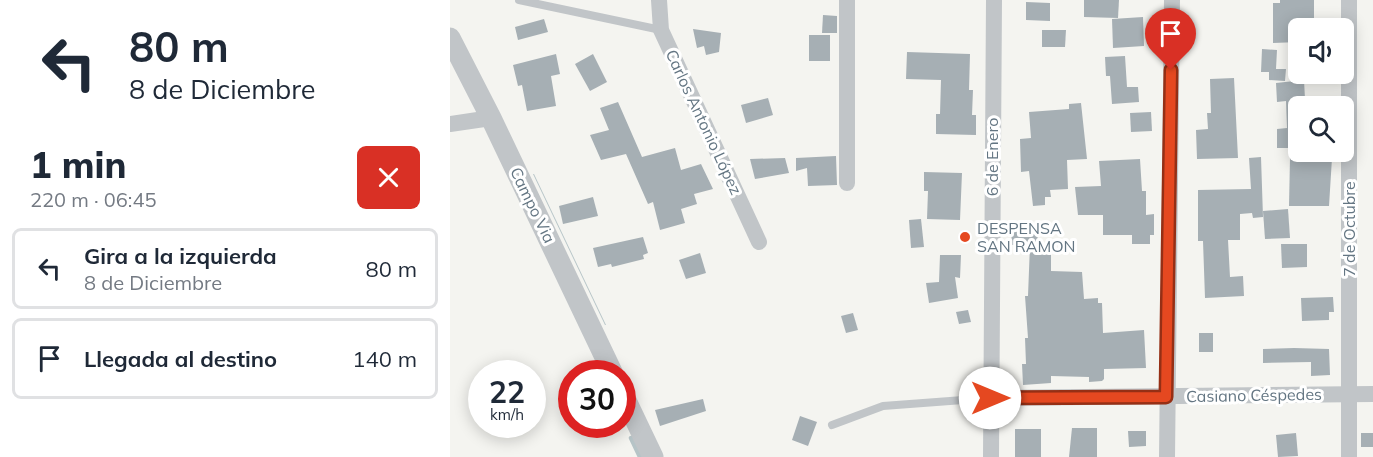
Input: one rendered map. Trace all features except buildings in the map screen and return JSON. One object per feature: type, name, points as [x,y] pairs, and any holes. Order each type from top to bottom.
[{"type":"street","name":"Carlos Antonio López","points":[[659,0],[661,30],[759,242]]},
{"type":"street","points":[[847,0],[847,183]]},
{"type":"street","name":"6 de Enero","points":[[991,457],[994,0]]},
{"type":"street","points":[[1167,457],[1172,0]]},
{"type":"street","name":"7 de Octubre","points":[[1349,0],[1349,457]]},
{"type":"street","name":"Campo Via","points":[[450,39],[491,118],[607,360]]},
{"type":"street","points":[[450,124],[491,118]]},
{"type":"street","name":"Casiano Céspedes","points":[[990,398],[1373,394]]},
{"type":"street","points":[[636,421],[653,457]]},
{"type":"lane","points":[[519,0],[661,30]]},
{"type":"lane","points":[[832,425],[883,406],[990,398]]},
{"type":"shaded area","points":[[534,174],[606,325],[605,325]]},
{"type":"waterway","points":[[631,438],[640,457]]},
{"type":"place","name":"DESPENSA SAN RAMON","points":[[965,237]]},
{"type":"route","points":[[990,398],[1166,397],[1171,70]]}]
